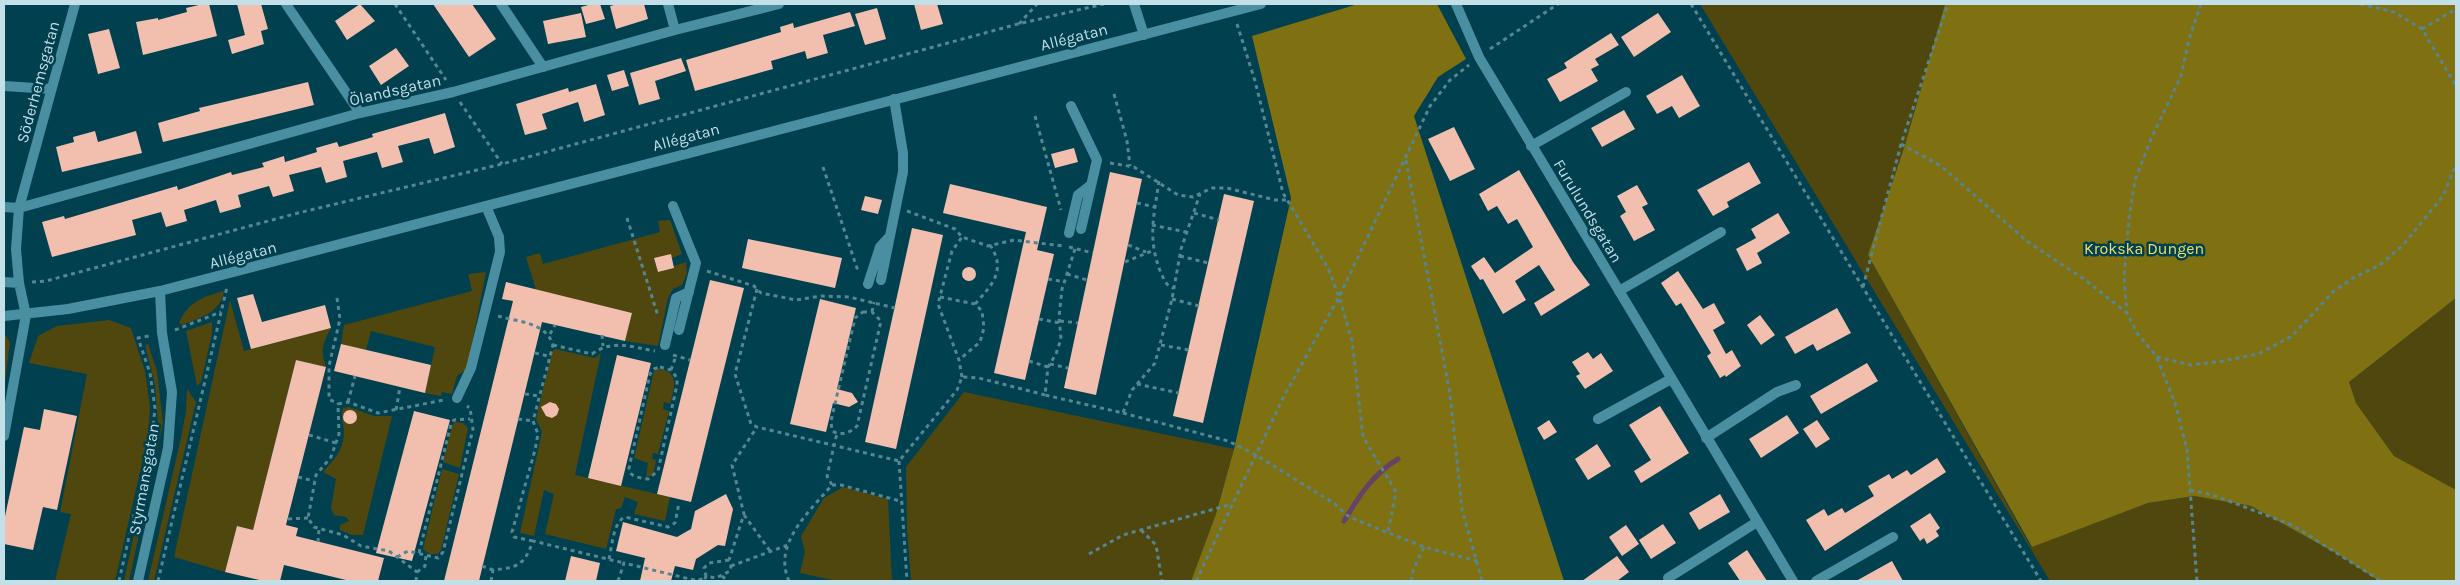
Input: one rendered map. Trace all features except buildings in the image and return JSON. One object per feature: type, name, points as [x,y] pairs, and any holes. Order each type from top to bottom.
[{"type":"street","name":"Söderhemsgatan","points":[[26,315],[19,283],[16,249],[19,208],[75,4]]},
{"type":"street","points":[[286,4],[360,113]]},
{"type":"street","points":[[501,4],[543,67]]},
{"type":"street","points":[[668,4],[675,30]]},
{"type":"street","name":"Ölandsgatan","points":[[4,207],[19,208],[360,113],[453,92],[675,30],[779,4]]},
{"type":"street","points":[[1134,4],[1144,34]]},
{"type":"street","name":"Allégatan","points":[[4,316],[26,315],[107,303],[160,291],[1260,4]]},
{"type":"street","name":"Furulundsgatan","points":[[1456,4],[1479,57],[1793,581]]},
{"type":"street","points":[[4,86],[52,89]]},
{"type":"street","points":[[1531,146],[1626,92]]},
{"type":"street","points":[[880,280],[890,237],[894,207],[903,172],[903,152],[894,99]]},
{"type":"street","points":[[1071,106],[1097,160],[1081,229]]},
{"type":"street","points":[[1068,233],[1078,195],[1090,184]]},
{"type":"street","points":[[457,398],[471,368],[500,252],[499,238],[486,206]]},
{"type":"street","points":[[674,206],[696,263],[679,330]]},
{"type":"street","points":[[1619,291],[1721,232]]},
{"type":"street","points":[[868,284],[880,247],[890,237]]},
{"type":"street","points":[[4,282],[19,283]]},
{"type":"street","name":"Styrmansgatan","points":[[138,581],[168,448],[172,392],[162,333],[160,291]]},
{"type":"street","points":[[662,350],[676,298],[689,292]]},
{"type":"street","points":[[4,436],[26,315]]},
{"type":"street","points":[[1598,419],[1671,379]]},
{"type":"street","points":[[1706,438],[1777,392],[1796,385]]},
{"type":"street","points":[[1668,578],[1757,522]]},
{"type":"street","points":[[1816,581],[1893,537]]},
{"type":"path","points":[[1018,24],[1037,4]]},
{"type":"path","points":[[1083,4],[1089,7]]},
{"type":"path","points":[[19,283],[46,280],[298,213],[502,164],[1018,24],[1104,4]]},
{"type":"path","points":[[1196,581],[1284,398],[1339,297],[1406,160],[1430,106],[1439,92],[1479,57],[1558,4]]},
{"type":"path","points":[[1690,4],[2041,581]]},
{"type":"path","points":[[1863,288],[1901,144],[1948,4]]},
{"type":"path","points":[[2196,581],[2187,449],[2175,403],[2157,357],[2137,333],[2127,313],[2124,278],[2129,218],[2135,180],[2151,139],[2181,76],[2189,39],[2201,4]]},
{"type":"path","points":[[2360,4],[2394,12],[2422,29],[2456,86]]},
{"type":"path","points":[[2422,29],[2456,9]]},
{"type":"path","points":[[1233,11],[1255,81],[1273,158],[1286,200],[1328,268],[1352,340],[1363,437],[1396,492],[1388,532]]},
{"type":"path","points":[[1114,94],[1127,141],[1130,166]]},
{"type":"path","points":[[1035,116],[1054,184]]},
{"type":"path","points":[[1901,144],[1941,166],[2028,242],[2084,279],[2127,313]]},
{"type":"path","points":[[1097,160],[1130,166],[1159,181],[1178,195],[1192,197],[1212,188],[1227,188],[1275,200],[1286,200]]},
{"type":"path","points":[[1406,160],[1450,394],[1462,509],[1482,581]]},
{"type":"path","points":[[2157,357],[2191,365],[2222,361],[2258,354],[2292,336],[2333,292],[2354,278],[2380,265],[2404,244],[2444,196],[2456,164]]},
{"type":"path","points":[[823,167],[860,277]]},
{"type":"path","points":[[1159,181],[1152,224],[1154,250],[1163,277],[1168,286],[1173,288]]},
{"type":"path","points":[[1123,413],[1137,384],[1155,363],[1172,300],[1186,232],[1200,194]]},
{"type":"path","points":[[1137,203],[1155,207]]},
{"type":"path","points":[[894,207],[955,229],[962,237],[990,245],[1014,240],[1066,246],[1093,253]]},
{"type":"path","points":[[1194,213],[1218,220]]},
{"type":"path","points":[[627,218],[651,292],[662,350]]},
{"type":"path","points":[[1152,224],[1186,232]]},
{"type":"path","points":[[907,581],[900,500],[899,461],[957,390],[962,377],[959,360],[938,304],[952,251],[962,237]]},
{"type":"path","points":[[975,304],[997,275],[998,257],[990,245]]},
{"type":"path","points":[[1128,245],[1147,252]]},
{"type":"path","points":[[1045,394],[1049,365],[1061,339],[1062,289],[1075,249]]},
{"type":"path","points":[[1125,262],[1154,250]]},
{"type":"path","points":[[1180,256],[1208,263]]},
{"type":"path","points":[[695,267],[754,286],[761,293],[796,300],[830,296],[849,297],[895,308]]},
{"type":"path","points":[[158,581],[220,312],[231,273]]},
{"type":"path","points":[[1067,274],[1087,280]]},
{"type":"path","points":[[1048,279],[1065,282]]},
{"type":"path","points":[[757,289],[735,374],[750,424],[899,461]]},
{"type":"path","points":[[940,297],[975,304],[982,311],[984,328],[980,342],[959,360]]},
{"type":"path","points":[[337,298],[340,319],[329,366],[329,399],[338,404],[348,402],[378,413],[457,398],[470,408],[470,420],[473,428],[443,552],[438,558],[408,551],[397,557]]},
{"type":"path","points":[[1172,300],[1199,306]]},
{"type":"path","points":[[872,312],[874,302]]},
{"type":"path","points":[[119,581],[153,427],[154,408],[150,373],[138,338],[186,327],[220,312]]},
{"type":"path","points":[[863,312],[872,312],[881,321],[857,426],[845,433],[837,434],[832,431],[831,421],[855,318],[863,312]]},
{"type":"path","points":[[485,313],[542,328],[550,334],[553,345],[548,356],[533,421],[538,434],[512,532],[514,537],[520,540],[533,541],[698,581],[706,576],[716,578],[730,571],[729,560],[744,514]]},
{"type":"path","points":[[1039,319],[1078,323]]},
{"type":"path","points":[[550,334],[555,325]]},
{"type":"path","points":[[602,335],[603,346]]},
{"type":"path","points":[[553,345],[592,354],[603,346],[615,344],[662,350],[690,360]]},
{"type":"path","points":[[1161,345],[1189,350]]},
{"type":"path","points":[[534,353],[548,356]]},
{"type":"path","points":[[671,370],[676,356]]},
{"type":"path","points":[[1029,361],[1068,368]]},
{"type":"path","points":[[660,367],[671,370],[677,378],[677,386],[658,471],[648,479],[639,478],[629,472],[629,468],[650,374],[654,369],[660,367]]},
{"type":"path","points":[[348,402],[355,376]]},
{"type":"path","points":[[962,377],[979,378],[1228,441],[1256,455],[1336,504],[1349,517],[1424,547],[1477,561]]},
{"type":"path","points":[[1137,384],[1179,393]]},
{"type":"path","points":[[396,410],[400,387]]},
{"type":"path","points":[[524,394],[539,396]]},
{"type":"path","points":[[338,404],[339,434],[332,456],[316,475],[314,481],[308,518],[310,524],[319,529],[343,535],[361,546],[389,551],[417,572]]},
{"type":"path","points":[[518,419],[533,421]]},
{"type":"path","points":[[419,553],[450,424],[454,420],[470,420]]},
{"type":"path","points":[[757,427],[732,465],[744,514],[770,551]]},
{"type":"path","points":[[832,485],[827,476],[837,434]]},
{"type":"path","points":[[309,435],[336,443]]},
{"type":"path","points":[[298,477],[314,481]]},
{"type":"path","points":[[789,581],[784,563],[788,545],[810,508],[832,485],[841,485],[900,500]]},
{"type":"path","points":[[2190,490],[2213,496],[2292,524],[2381,581]]},
{"type":"path","points":[[609,559],[617,523],[621,518],[625,517],[668,527],[675,523],[678,503]]},
{"type":"path","points":[[1089,554],[1122,535],[1232,504]]},
{"type":"path","points":[[288,519],[308,518]]},
{"type":"path","points":[[318,542],[319,529]]},
{"type":"path","points":[[1141,530],[1156,546],[1162,581]]},
{"type":"path","points":[[482,566],[493,570],[516,568],[528,556],[533,541]]},
{"type":"path","points":[[731,566],[788,545]]},
{"type":"path","points":[[1411,581],[1414,568],[1424,547]]},
{"type":"path","points":[[416,581],[417,572],[425,566],[426,555]]},
{"type":"path","points":[[704,581],[706,576],[704,568],[710,563],[729,560]]},
{"type":"path","points":[[618,581],[624,563]]},
{"type":"path","points":[[491,581],[493,570]]},
{"type":"path","points":[[722,576],[728,581]]},
{"type":"shaded area","points":[[1700,4],[1945,4],[1905,145],[1868,255],[2031,547],[2148,503],[2194,496],[2251,506],[2339,555],[2379,581],[2050,581]]},
{"type":"shaded area","points":[[670,220],[682,254],[672,258],[671,255],[654,258],[658,272],[674,268],[674,266],[686,262],[687,274],[682,285],[673,289],[668,298],[658,346],[625,341],[632,313],[536,290],[526,257],[540,253],[543,264],[660,232],[658,221]]},
{"type":"shaded area","points":[[486,272],[467,369],[457,376],[452,394],[442,392],[441,396],[425,393],[435,347],[371,331],[366,350],[341,344],[344,325],[472,291],[468,274]]},
{"type":"shaded area","points":[[224,291],[219,305],[214,310],[182,325],[179,323],[191,305]]},
{"type":"shaded area","points":[[2456,298],[2455,491],[2394,456],[2356,403],[2349,382]]},
{"type":"shaded area","points":[[230,300],[244,351],[331,328],[323,347],[326,367],[296,360],[253,530],[237,526],[225,572],[174,557]]},
{"type":"shaded area","points":[[109,320],[131,328],[145,371],[150,407],[148,437],[115,581],[55,581],[71,514],[60,512],[87,374],[29,363],[38,336],[57,326]]},
{"type":"shaded area","points":[[212,322],[212,334],[201,382],[197,386],[186,331]]},
{"type":"shaded area","points":[[4,333],[10,342],[4,390]]},
{"type":"shaded area","points":[[148,344],[157,371],[163,423],[129,581],[124,581],[136,525],[146,491],[158,424],[155,385],[145,345]]},
{"type":"shaded area","points":[[555,349],[595,358],[601,353],[575,475],[670,497],[665,521],[634,514],[638,502],[625,497],[621,508],[616,509],[606,549],[545,534],[554,494],[544,490],[534,536],[520,533],[542,432],[536,419],[552,352]]},
{"type":"shaded area","points":[[660,369],[671,374],[674,388],[670,404],[664,402],[663,409],[669,411],[658,454],[653,453],[652,459],[656,460],[653,475],[646,477],[648,463],[634,458],[654,371]]},
{"type":"shaded area","points":[[187,389],[196,402],[154,581],[148,581],[181,438],[186,411]]},
{"type":"shaded area","points":[[964,392],[1234,449],[1216,514],[1191,581],[911,581],[907,529],[906,467]]},
{"type":"shaded area","points":[[349,407],[374,416],[392,416],[363,535],[352,535],[340,530],[340,525],[349,521],[346,517],[334,515],[331,508],[336,479],[323,472],[334,459],[342,444],[344,432],[342,412],[343,408]]},
{"type":"shaded area","points":[[455,422],[463,423],[468,428],[460,468],[443,462],[452,426]]},
{"type":"shaded area","points":[[442,469],[459,474],[441,550],[438,554],[430,554],[423,549]]},
{"type":"shaded area","points":[[843,487],[888,499],[892,581],[837,581],[800,573],[805,552],[801,536],[824,498]]},
{"type":"green space","points":[[1358,4],[1437,4],[1466,59],[1438,77],[1414,116],[1564,581],[1191,581],[1216,514],[1234,449],[1291,198],[1252,36]]},
{"type":"green space","name":"Krokska Dungen","points":[[1945,4],[2456,4],[2456,298],[2349,382],[2356,403],[2394,456],[2456,490],[2456,581],[2379,581],[2339,555],[2251,506],[2194,496],[2148,503],[2032,547],[1868,255],[1905,145]]},
{"type":"waterway","points":[[1344,521],[1361,494],[1374,479],[1398,459]]}]
